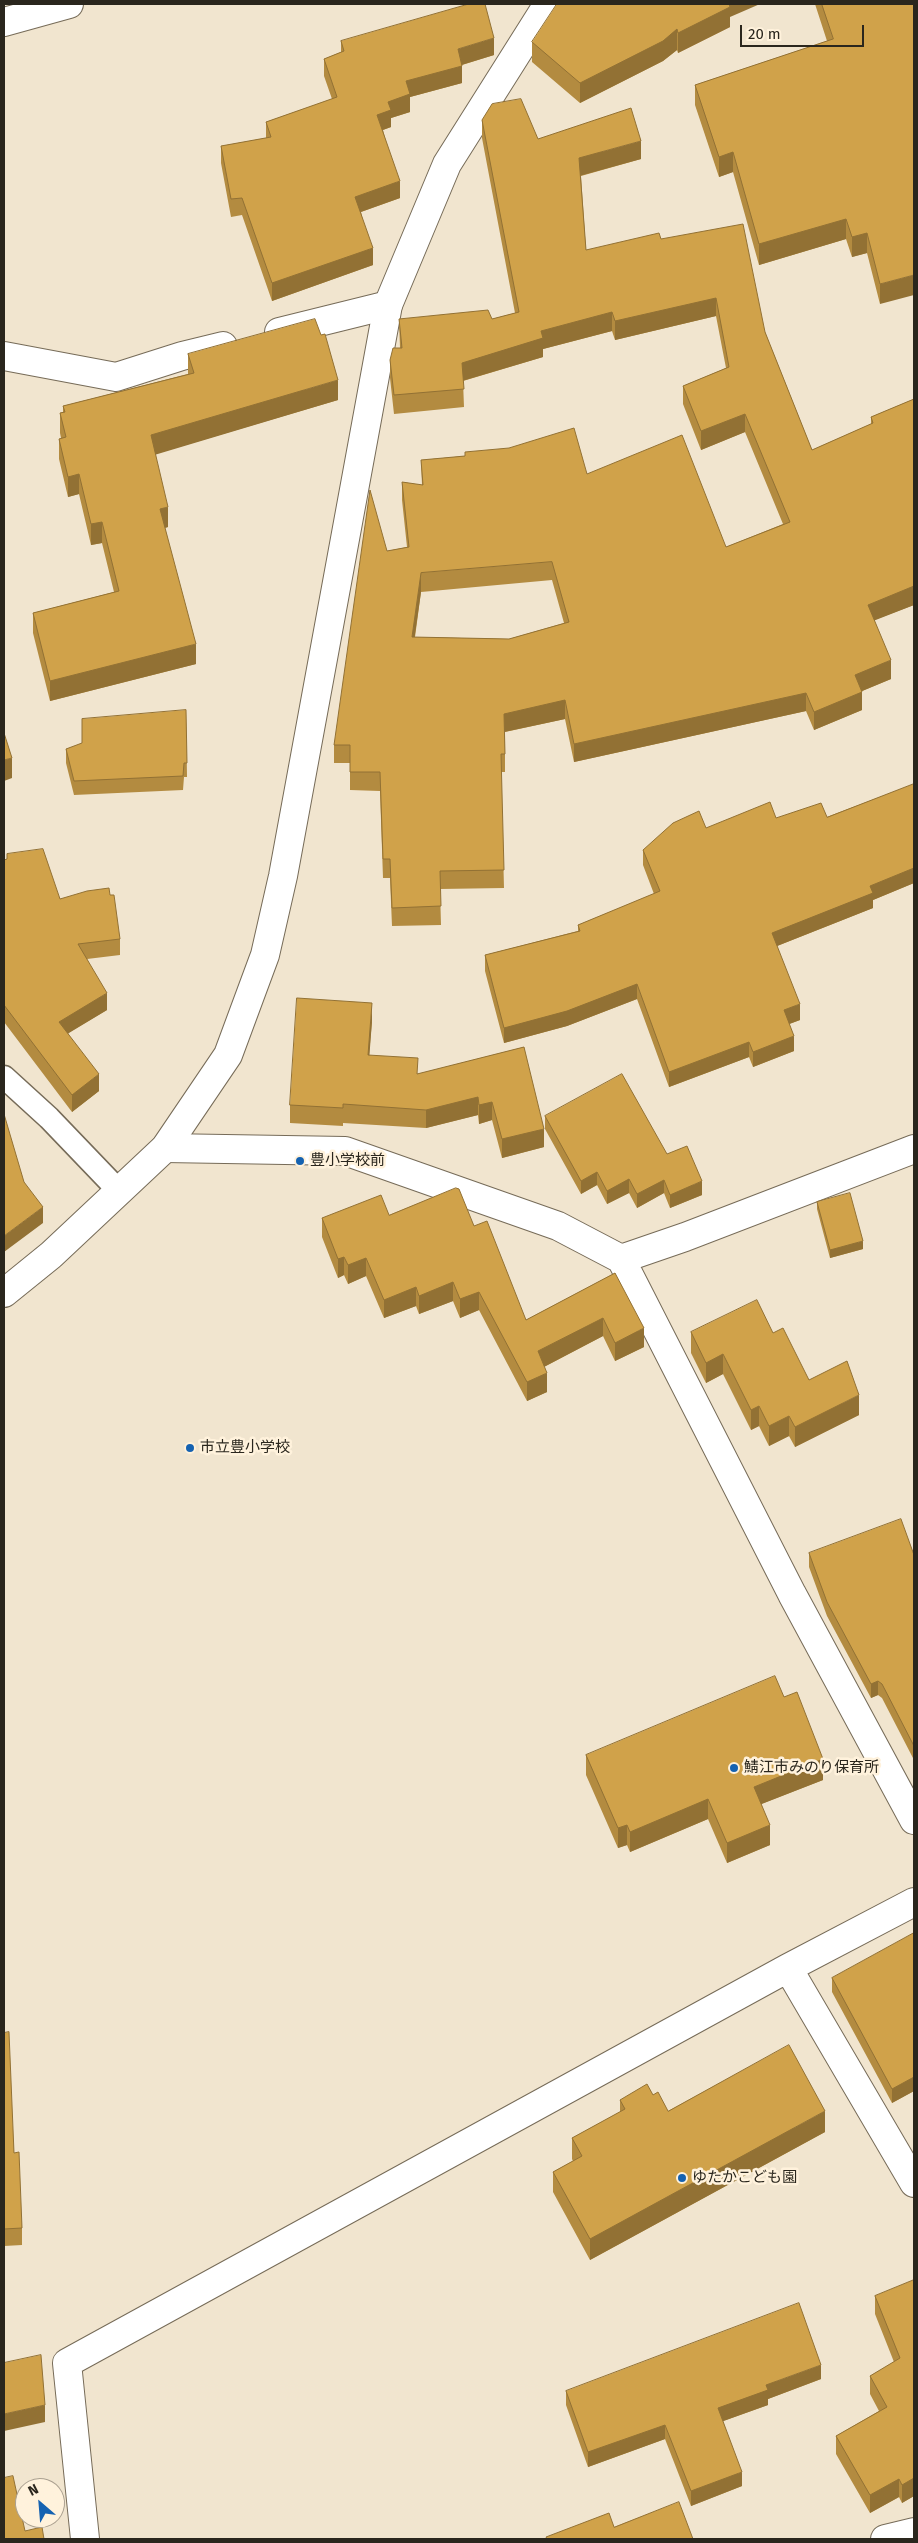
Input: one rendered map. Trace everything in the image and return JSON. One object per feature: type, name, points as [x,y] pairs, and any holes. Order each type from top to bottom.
[{"type":"street","points":[[4,22],[69,4]]},
{"type":"street","points":[[4,1292],[51,1255],[165,1148],[228,1055],[265,955],[283,876],[388,305],[447,164],[548,4]]},
{"type":"street","points":[[4,356],[116,377],[182,356],[388,305]]},
{"type":"street","points":[[165,1148],[345,1151],[558,1226],[621,1259],[792,1594],[914,1820]]},
{"type":"street","points":[[621,1259],[685,1237],[914,1149]]},
{"type":"street","points":[[85,2539],[67,2363],[788,1968],[914,1902]]},
{"type":"street","points":[[788,1968],[914,2183]]},
{"type":"street","points":[[885,2539],[914,2532]]},
{"type":"lane","points":[[4,1077],[49,1118],[119,1191]]},
{"type":"building","points":[[469,4],[485,4],[494,38],[458,49],[462,66],[406,81],[410,94],[388,102],[391,110],[377,115],[400,181],[355,197],[373,248],[272,283],[242,198],[231,199],[221,146],[271,137],[266,122],[337,97],[324,59],[344,51],[341,41]]},
{"type":"building","points":[[557,4],[729,4],[730,7],[678,33],[677,29],[663,41],[580,83],[532,42]]},
{"type":"building","points":[[822,4],[914,4],[914,275],[880,284],[867,233],[852,237],[846,219],[759,244],[733,152],[719,157],[695,85],[833,39]]},
{"type":"building","points":[[521,99],[538,139],[631,108],[641,141],[579,158],[586,250],[659,233],[661,239],[743,224],[765,332],[812,450],[873,423],[871,417],[914,399],[914,586],[868,605],[891,660],[855,675],[862,692],[814,712],[806,693],[574,744],[565,700],[504,714],[505,754],[501,754],[504,870],[440,871],[441,906],[392,908],[390,859],[383,859],[380,772],[350,772],[350,745],[334,745],[370,490],[387,551],[409,547],[402,482],[423,485],[421,460],[465,456],[465,452],[509,448],[574,428],[587,474],[682,435],[726,547],[790,522],[745,414],[701,431],[683,386],[729,367],[716,298],[615,321],[612,312],[541,331],[543,338],[462,363],[464,389],[394,395],[390,360],[393,348],[402,348],[399,319],[488,310],[492,319],[519,312],[482,120],[492,104]],"holes":[[[552,562],[569,622],[509,639],[412,637],[421,573]]]},
{"type":"building","points":[[315,319],[321,335],[325,334],[338,380],[151,435],[168,507],[160,509],[196,644],[50,681],[33,613],[119,591],[102,522],[91,524],[79,474],[68,477],[59,439],[66,437],[60,413],[65,412],[63,406],[194,373],[188,354]]},
{"type":"building","points":[[186,710],[187,763],[184,763],[183,776],[74,781],[66,749],[82,743],[82,719]]},
{"type":"building","points":[[4,733],[12,758],[4,760]]},
{"type":"building","points":[[914,784],[914,868],[870,886],[873,893],[772,933],[800,1004],[784,1010],[794,1036],[753,1052],[749,1042],[669,1072],[637,984],[567,1011],[504,1028],[485,955],[580,931],[578,925],[660,891],[643,850],[673,823],[699,811],[706,828],[770,802],[776,818],[821,803],[827,817]]},
{"type":"building","points":[[43,849],[60,899],[87,891],[109,888],[110,895],[114,895],[120,939],[78,944],[107,993],[59,1022],[99,1074],[72,1095],[4,1005],[4,860],[7,859],[7,854]]},
{"type":"building","points":[[297,998],[372,1003],[368,1055],[418,1058],[417,1074],[524,1047],[544,1129],[502,1139],[492,1102],[479,1105],[478,1097],[426,1110],[343,1104],[343,1108],[290,1105]]},
{"type":"building","points":[[622,1074],[667,1154],[687,1146],[702,1181],[670,1195],[664,1180],[637,1194],[629,1179],[607,1191],[597,1172],[581,1181],[545,1116]]},
{"type":"building","points":[[4,1114],[24,1182],[43,1207],[4,1236]]},
{"type":"building","points":[[456,1188],[459,1189],[474,1226],[487,1221],[526,1320],[615,1273],[644,1328],[615,1343],[603,1318],[538,1351],[547,1373],[527,1382],[479,1292],[460,1299],[453,1282],[419,1296],[416,1287],[384,1300],[366,1258],[348,1265],[344,1257],[338,1259],[322,1218],[381,1195],[389,1215]]},
{"type":"building","points":[[850,1193],[863,1241],[830,1250],[817,1202]]},
{"type":"building","points":[[757,1300],[773,1333],[783,1328],[809,1380],[847,1361],[859,1395],[795,1427],[789,1416],[769,1426],[759,1406],[751,1410],[723,1354],[706,1363],[691,1332]]},
{"type":"building","points":[[901,1519],[914,1555],[914,1746],[882,1684],[878,1681],[871,1684],[827,1602],[809,1553]]},
{"type":"building","points":[[775,1676],[784,1697],[797,1692],[823,1759],[754,1787],[770,1825],[727,1843],[708,1799],[630,1832],[627,1825],[618,1828],[586,1755]]},
{"type":"building","points":[[914,1933],[914,2077],[892,2089],[832,1978]]},
{"type":"building","points":[[9,2032],[14,2153],[19,2152],[22,2228],[4,2229],[4,2033]]},
{"type":"building","points":[[789,2045],[825,2111],[590,2239],[553,2172],[582,2156],[572,2138],[625,2109],[620,2100],[647,2084],[653,2095],[658,2092],[668,2111]]},
{"type":"building","points":[[914,2280],[914,2478],[902,2485],[899,2479],[870,2495],[836,2436],[887,2407],[870,2376],[900,2358],[875,2296]]},
{"type":"building","points":[[799,2303],[821,2365],[766,2385],[768,2390],[718,2408],[742,2472],[691,2491],[665,2425],[588,2452],[566,2391]]},
{"type":"building","points":[[41,2355],[45,2405],[4,2414],[4,2363]]},
{"type":"building","points":[[13,2476],[15,2485],[15,2528],[24,2528],[25,2531],[42,2528],[44,2539],[4,2539],[4,2478]]},
{"type":"building","points":[[679,2502],[693,2539],[547,2539],[546,2537],[609,2513],[614,2527]]},
{"type":"place","name":"豊小学校前","points":[[300,1161]]},
{"type":"place","name":"市立豊小学校","points":[[190,1448]]},
{"type":"place","name":"鯖江市みのり保育所","points":[[734,1768]]},
{"type":"place","name":"ゆたかこども園","points":[[682,2178]]}]
